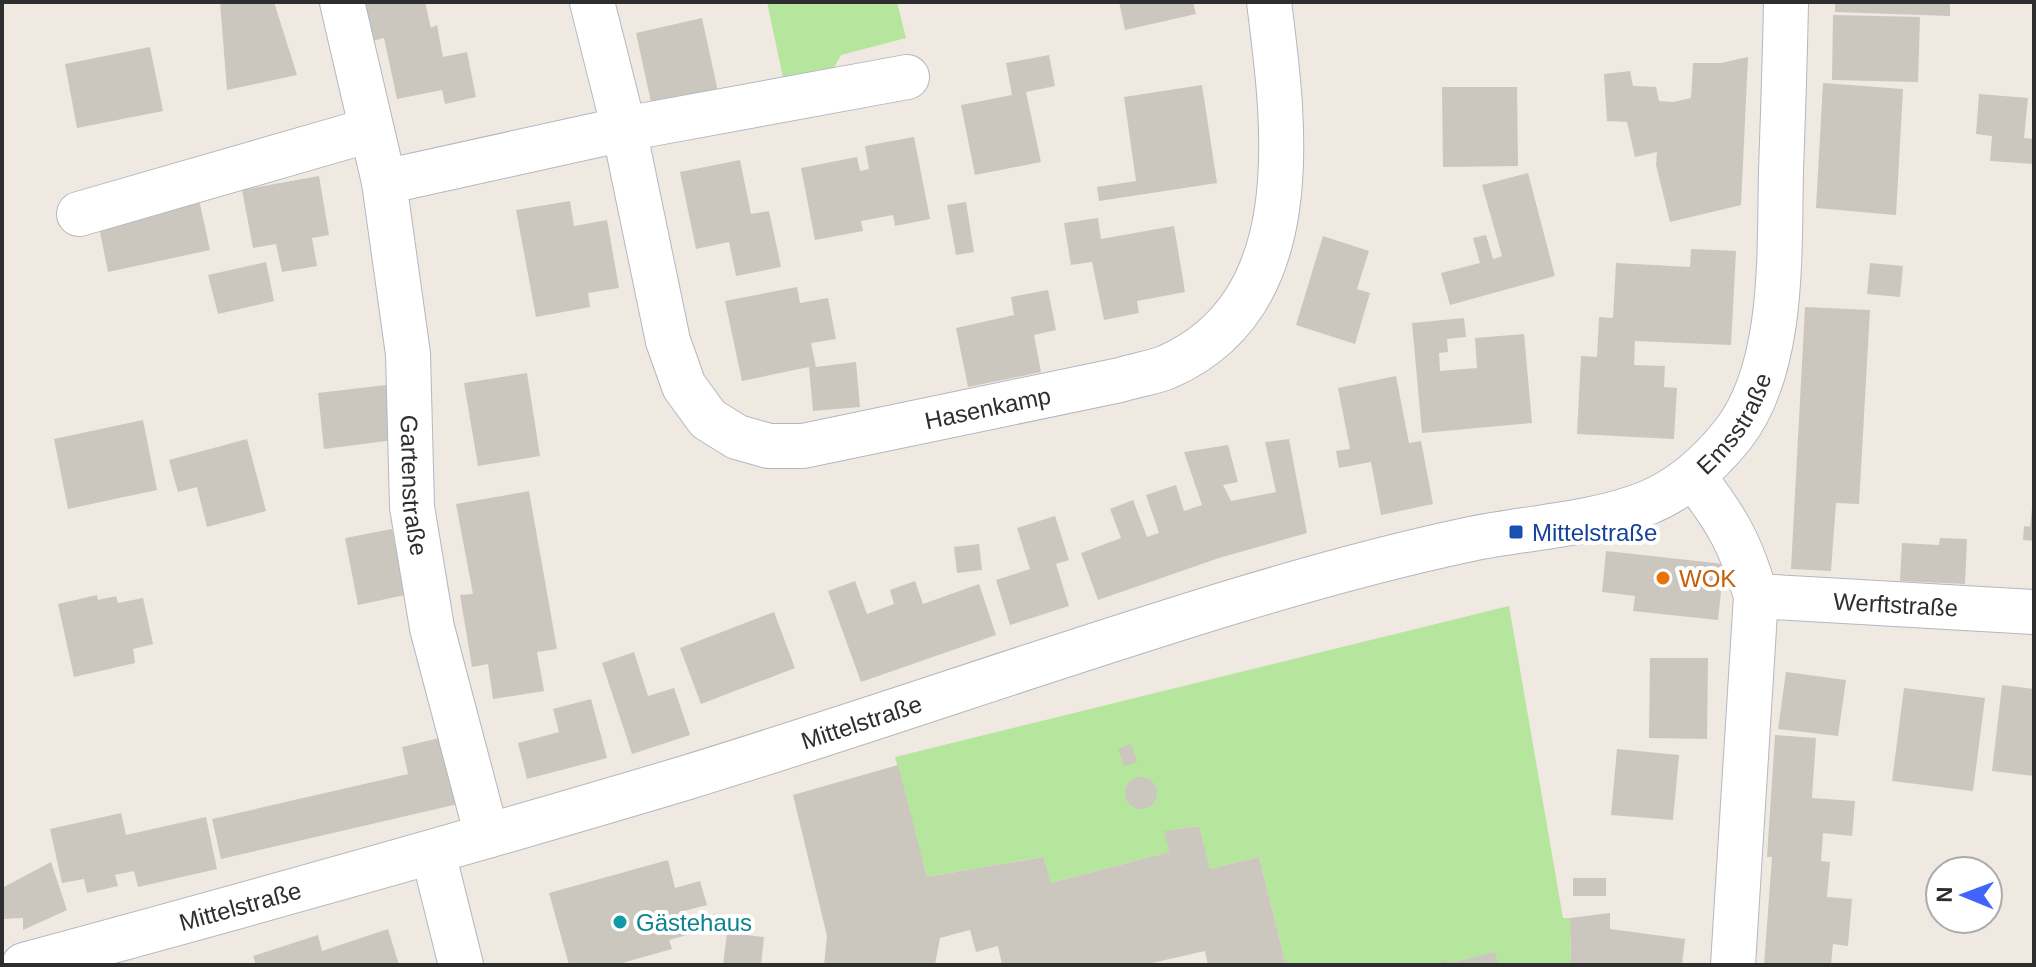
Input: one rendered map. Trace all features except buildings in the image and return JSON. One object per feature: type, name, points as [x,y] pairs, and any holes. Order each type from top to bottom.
[{"type":"street","name":"Gartenstraße","points":[[342,2],[384,182],[408,354],[412,507],[432,628],[487,836]]},
{"type":"street","name":"Hasenkamp","points":[[592,2],[624,129],[668,341],[684,386],[708,419],[737,437],[769,446],[803,446],[1120,380],[1165,367],[1201,348],[1238,311],[1245,299],[1266,260],[1279,205],[1283,156],[1269,2]]},
{"type":"street","name":"Emsstraße","points":[[1733,965],[1756,596],[1744,555],[1728,523],[1693,476],[1735,431],[1748,411],[1761,377],[1773,326],[1786,2]]},
{"type":"street","points":[[384,182],[624,129],[907,77]]},
{"type":"street","points":[[79,214],[370,130]]},
{"type":"street","name":"Mittelstraße","points":[[24,965],[433,853],[689,776],[1141,630],[1351,567],[1476,538],[1627,511],[1655,500],[1693,476]]},
{"type":"street","name":"Werftstraße","points":[[1756,596],[2034,612]]},
{"type":"street","points":[[433,853],[461,965]]},
{"type":"green space","points":[[767,2],[897,2],[906,38],[841,55],[831,73],[784,82]]},
{"type":"green space","points":[[1509,606],[1563,918],[1570,918],[1571,965],[1286,965],[1259,857],[1210,869],[1198,826],[1165,831],[1169,852],[1051,883],[1042,857],[927,877],[895,757]]},
{"type":"place","name":"Mittelstraße","points":[[1516,532]]},
{"type":"place","name":"WOK","points":[[1663,578]]},
{"type":"place","name":"Gästehaus","points":[[620,922]]}]
